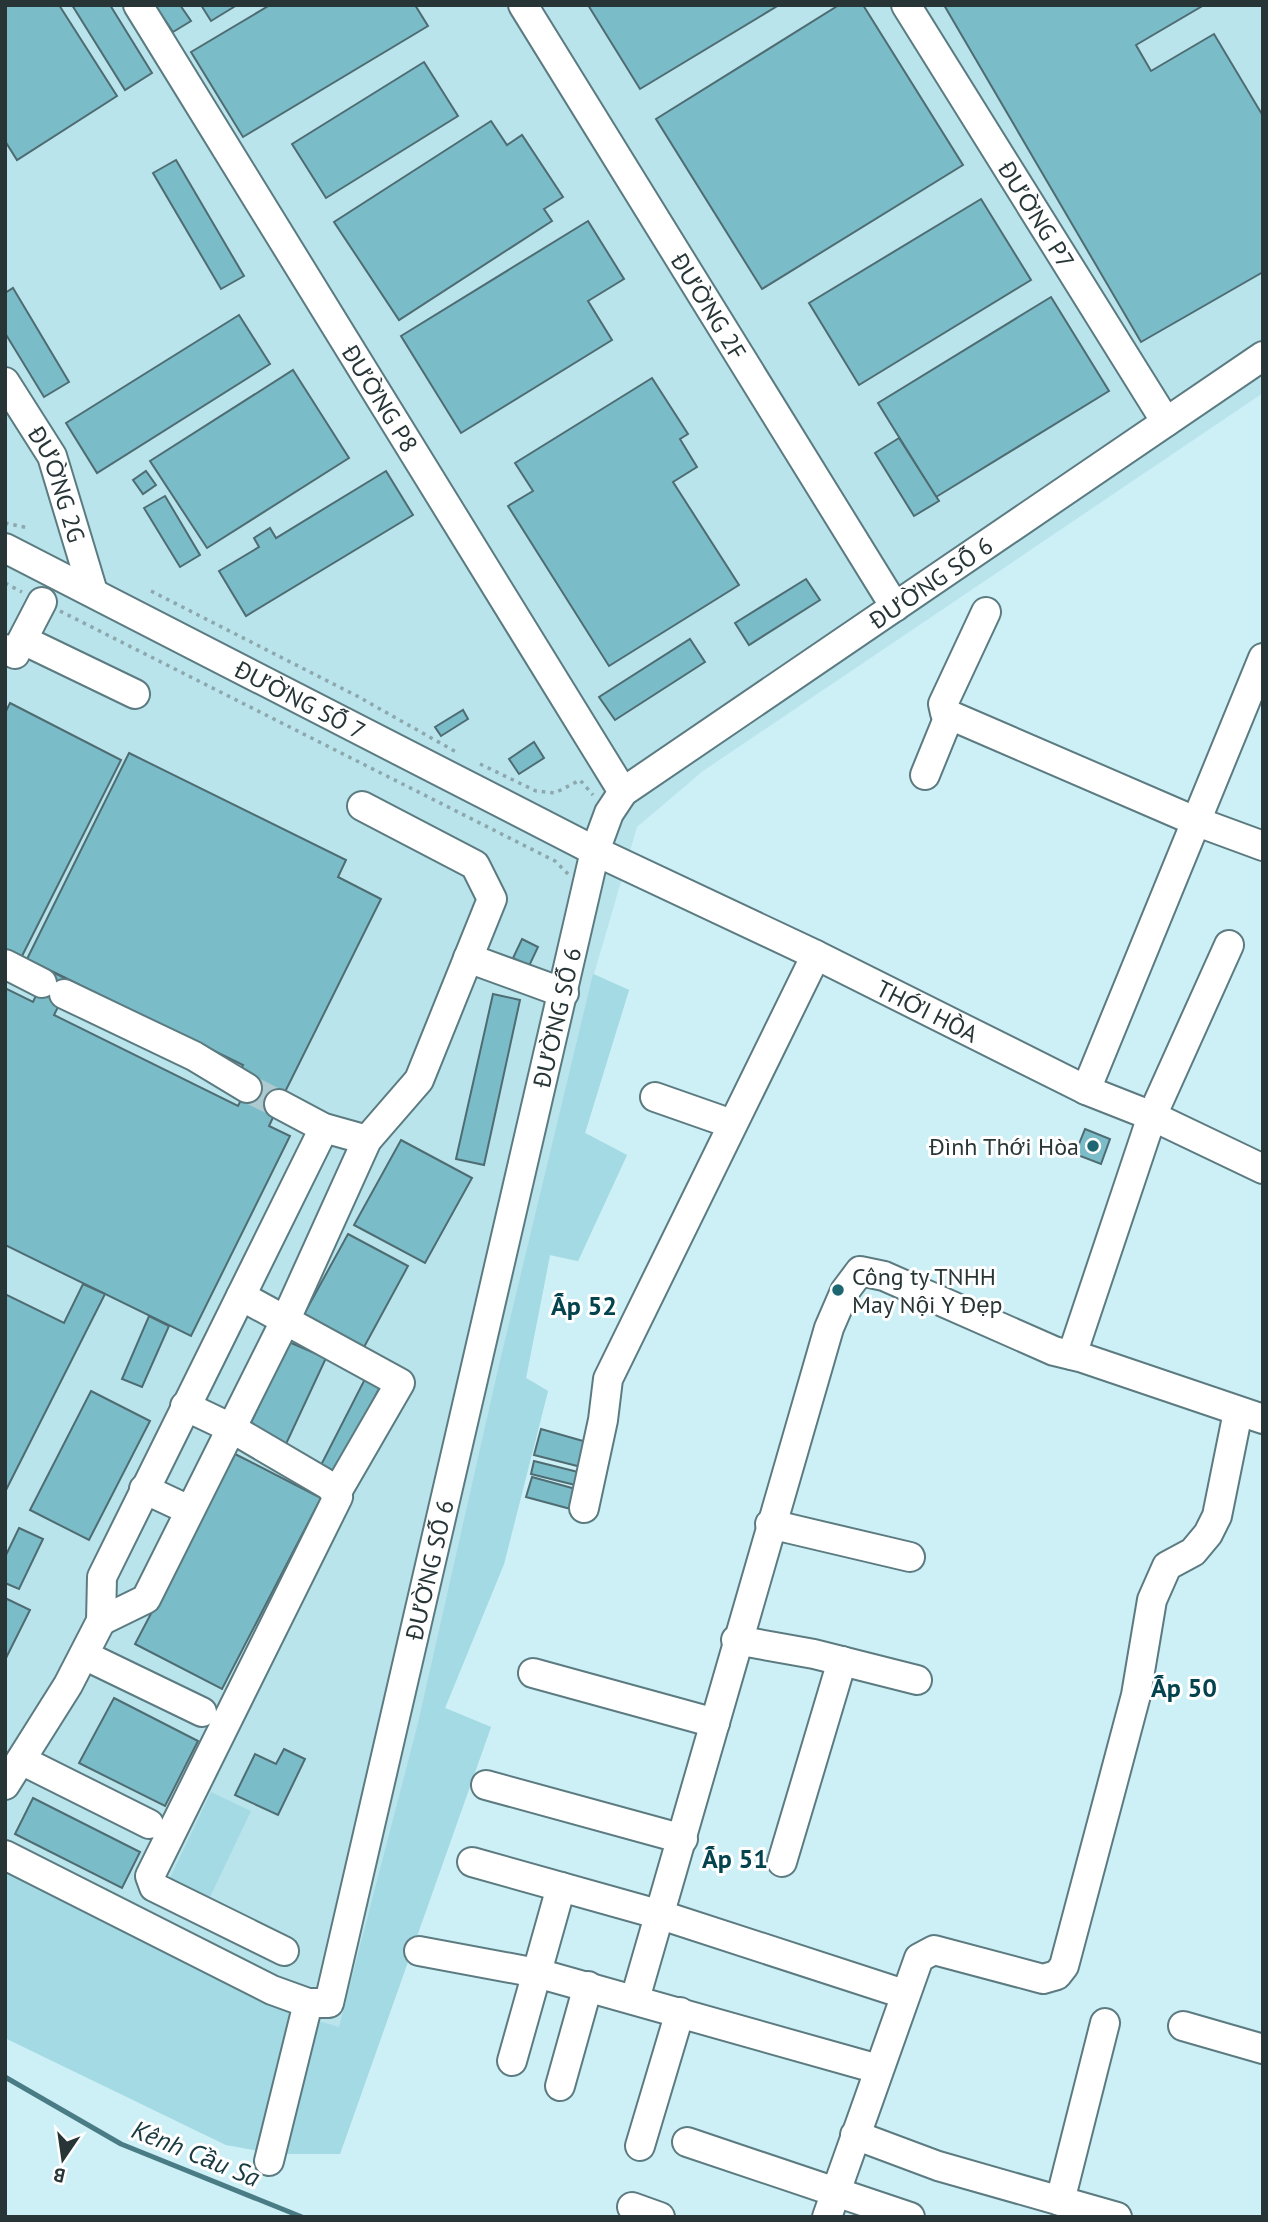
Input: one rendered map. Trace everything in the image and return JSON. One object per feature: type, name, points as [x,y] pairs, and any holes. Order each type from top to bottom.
[{"type":"street","name":"ĐƯỜNG P8","points":[[138,5],[616,802]]},
{"type":"street","name":"ĐƯỜNG 2F","points":[[523,5],[895,607]]},
{"type":"street","name":"ĐƯỜNG P7","points":[[906,5],[1166,422]]},
{"type":"street","name":"ĐƯỜNG SỐ 6","points":[[269,2161],[319,2003],[564,993],[595,851],[616,802],[895,607],[1263,356]]},
{"type":"street","name":"ĐƯỜNG 2G","points":[[5,382],[52,457],[93,592]]},
{"type":"street","name":"ĐƯỜNG SỐ 7","points":[[5,548],[595,851]]},
{"type":"street","points":[[42,602],[12,654],[135,694]]},
{"type":"street","points":[[986,612],[943,704],[949,716],[1195,821],[1263,846]]},
{"type":"street","points":[[1086,1090],[1263,658]]},
{"type":"street","points":[[925,775],[949,716]]},
{"type":"street","points":[[102,1621],[146,1599],[286,1319],[367,1140],[419,1080],[492,899],[475,865],[362,806]]},
{"type":"street","name":"THỚI HÒA","points":[[595,851],[816,955],[1086,1090],[1152,1115],[1263,1169]]},
{"type":"street","points":[[1072,1355],[1152,1115],[1229,945]]},
{"type":"street","points":[[584,1508],[603,1420],[608,1379],[816,955]]},
{"type":"street","points":[[467,958],[564,993]]},
{"type":"street","points":[[5,964],[194,1056],[247,1088]]},
{"type":"street","points":[[655,1097],[732,1125]]},
{"type":"street","points":[[279,1104],[324,1128],[367,1140]]},
{"type":"street","points":[[5,1785],[102,1621],[102,1577],[324,1128]]},
{"type":"street","points":[[635,1999],[683,1839],[736,1640],[828,1328],[845,1291],[860,1271],[884,1276],[1054,1351],[1251,1416],[1217,1517],[1208,1534],[1193,1552],[1167,1566],[1152,1600],[1136,1695],[1064,1966],[1057,1975],[1043,1979],[934,1950],[919,1958],[831,2204]]},
{"type":"street","points":[[241,1296],[400,1383],[337,1492],[337,1505],[150,1876],[154,1887],[284,1951]]},
{"type":"street","points":[[185,1406],[231,1428],[337,1492]]},
{"type":"street","points":[[144,1489],[189,1510]]},
{"type":"street","points":[[770,1524],[910,1557]]},
{"type":"street","points":[[102,1577],[146,1599]]},
{"type":"street","points":[[736,1640],[842,1661],[917,1680]]},
{"type":"street","points":[[83,1655],[202,1712]]},
{"type":"street","points":[[782,1862],[842,1661]]},
{"type":"street","points":[[533,1673],[715,1723]]},
{"type":"street","points":[[21,1760],[149,1824]]},
{"type":"street","points":[[486,1785],[683,1839]]},
{"type":"street","points":[[5,1855],[272,1990],[319,2003]]},
{"type":"street","points":[[472,1862],[661,1915],[904,1994]]},
{"type":"street","points":[[512,2061],[561,1887]]},
{"type":"street","points":[[419,1951],[537,1973],[589,1986],[878,2069]]},
{"type":"street","points":[[560,2086],[589,1986]]},
{"type":"street","points":[[640,2146],[680,2012]]},
{"type":"street","points":[[1060,2201],[1105,2023]]},
{"type":"street","points":[[1184,2026],[1263,2049]]},
{"type":"street","points":[[855,2135],[938,2166],[1116,2217]]},
{"type":"street","points":[[687,2142],[831,2204],[910,2217]]},
{"type":"street","points":[[632,2207],[660,2217]]},
{"type":"path","points":[[5,523],[29,528]]},
{"type":"path","points":[[5,583],[555,861],[564,872],[590,879]]},
{"type":"path","points":[[151,591],[357,696],[466,758]]},
{"type":"path","points":[[478,763],[536,791],[555,793],[579,780],[616,802]]},
{"type":"shaded area","points":[[5,5],[1263,5],[1263,393],[703,771],[637,827],[594,974],[629,990],[585,1133],[627,1155],[578,1261],[550,1255],[526,1378],[548,1391],[504,1564],[445,1708],[491,1727],[340,2154],[226,2145],[5,2038]]},
{"type":"shaded area","points":[[593,974],[629,990],[585,1133],[627,1155],[578,1261],[550,1255],[526,1378],[548,1391],[504,1564],[445,1708],[491,1727],[340,2154],[275,2154],[226,2145],[5,2038],[5,1868],[308,2018],[339,2027],[418,1723],[499,1365]]},
{"type":"shaded area","points":[[211,1792],[251,1811],[209,1899],[169,1880]]},
{"type":"building","points":[[5,5],[59,5],[117,96],[17,160],[5,141]]},
{"type":"building","points":[[72,5],[110,5],[152,73],[125,90]]},
{"type":"building","points":[[155,5],[180,5],[191,21],[173,32]]},
{"type":"building","points":[[201,5],[237,5],[211,21]]},
{"type":"building","points":[[270,5],[415,5],[428,26],[243,137],[191,52]]},
{"type":"building","points":[[588,5],[779,5],[640,89]]},
{"type":"building","points":[[839,5],[863,5],[963,165],[762,289],[656,119]]},
{"type":"building","points":[[944,5],[1204,5],[1136,45],[1151,71],[1214,34],[1263,116],[1263,272],[1141,342]]},
{"type":"building","points":[[424,62],[458,116],[326,198],[292,144]]},
{"type":"building","points":[[491,121],[507,145],[522,135],[563,197],[544,209],[552,221],[399,320],[334,222]]},
{"type":"building","points":[[176,160],[244,276],[221,289],[153,173]]},
{"type":"building","points":[[981,199],[1031,280],[859,385],[809,303]]},
{"type":"building","points":[[588,221],[624,279],[588,301],[612,340],[461,433],[401,336]]},
{"type":"building","points":[[13,288],[69,382],[44,397],[5,333],[5,293]]},
{"type":"building","points":[[1051,297],[1109,391],[936,497],[878,403]]},
{"type":"building","points":[[239,315],[270,364],[97,473],[66,423]]},
{"type":"building","points":[[293,370],[349,458],[207,548],[150,461]]},
{"type":"building","points":[[652,378],[688,434],[680,439],[697,467],[673,482],[739,585],[609,666],[508,506],[533,491],[515,463]]},
{"type":"building","points":[[899,438],[939,501],[914,516],[875,453]]},
{"type":"building","points":[[146,471],[156,485],[143,494],[133,480]]},
{"type":"building","points":[[386,471],[413,515],[246,616],[219,571],[259,547],[254,538],[270,528],[276,538]]},
{"type":"building","points":[[165,496],[200,555],[180,567],[144,508]]},
{"type":"building","points":[[806,579],[820,600],[749,645],[735,623]]},
{"type":"building","points":[[690,639],[705,662],[615,720],[599,697]]},
{"type":"building","points":[[10,703],[121,760],[21,958],[5,949],[5,713]]},
{"type":"building","points":[[463,710],[468,719],[441,736],[435,727]]},
{"type":"building","points":[[534,742],[544,758],[519,774],[509,759]]},
{"type":"building","points":[[129,753],[346,860],[338,877],[381,899],[282,1098],[238,1076],[243,1065],[27,959]]},
{"type":"building","points":[[522,939],[538,947],[529,966],[513,958]]},
{"type":"building","points":[[48,970],[71,981],[54,1015],[238,1106],[250,1082],[282,1098],[269,1126],[290,1136],[191,1336],[5,1245],[5,988],[33,1002]]},
{"type":"building","points":[[493,994],[520,1000],[484,1165],[456,1159]]},
{"type":"building","name":"Đình Thới Hòa","points":[[1085,1129],[1110,1139],[1101,1164],[1075,1154]]},
{"type":"building","points":[[401,1140],[472,1178],[425,1263],[354,1225]]},
{"type":"building","points":[[348,1234],[408,1266],[363,1349],[303,1316]]},
{"type":"building","points":[[83,1284],[105,1294],[5,1492],[5,1294],[64,1323]]},
{"type":"building","points":[[149,1316],[169,1326],[142,1387],[122,1379]]},
{"type":"building","points":[[289,1342],[326,1358],[286,1444],[249,1427]]},
{"type":"building","points":[[367,1375],[382,1383],[335,1474],[320,1467]]},
{"type":"building","points":[[91,1391],[150,1421],[89,1540],[30,1510]]},
{"type":"building","points":[[541,1429],[590,1443],[585,1468],[534,1455]]},
{"type":"building","points":[[235,1454],[321,1498],[222,1689],[135,1644]]},
{"type":"building","points":[[534,1461],[586,1474],[583,1487],[531,1474]]},
{"type":"building","points":[[532,1477],[583,1491],[578,1511],[526,1497]]},
{"type":"building","points":[[19,1528],[43,1539],[19,1589],[5,1583],[5,1557]]},
{"type":"building","points":[[5,1598],[30,1610],[5,1660]]},
{"type":"building","points":[[114,1698],[198,1741],[165,1806],[79,1763]]},
{"type":"building","points":[[284,1749],[305,1759],[278,1815],[235,1795],[255,1754],[276,1764]]},
{"type":"building","points":[[33,1798],[140,1852],[122,1888],[15,1834]]},
{"type":"waterway","name":"Kênh Cầu Sa","points":[[5,2077],[121,2144],[302,2217]]},
{"type":"tunnel","points":[[247,1088],[279,1104]]},
{"type":"place","name":"Đình Thới Hòa","points":[[1093,1146]]},
{"type":"place","name":"Công ty TNHH May Nội Y Đẹp","points":[[838,1290]]},
{"type":"district","name":"Ấp 52","points":[[584,1305]]},
{"type":"district","name":"Ấp 50","points":[[1184,1687]]},
{"type":"district","name":"Ấp 51","points":[[735,1858]]}]
